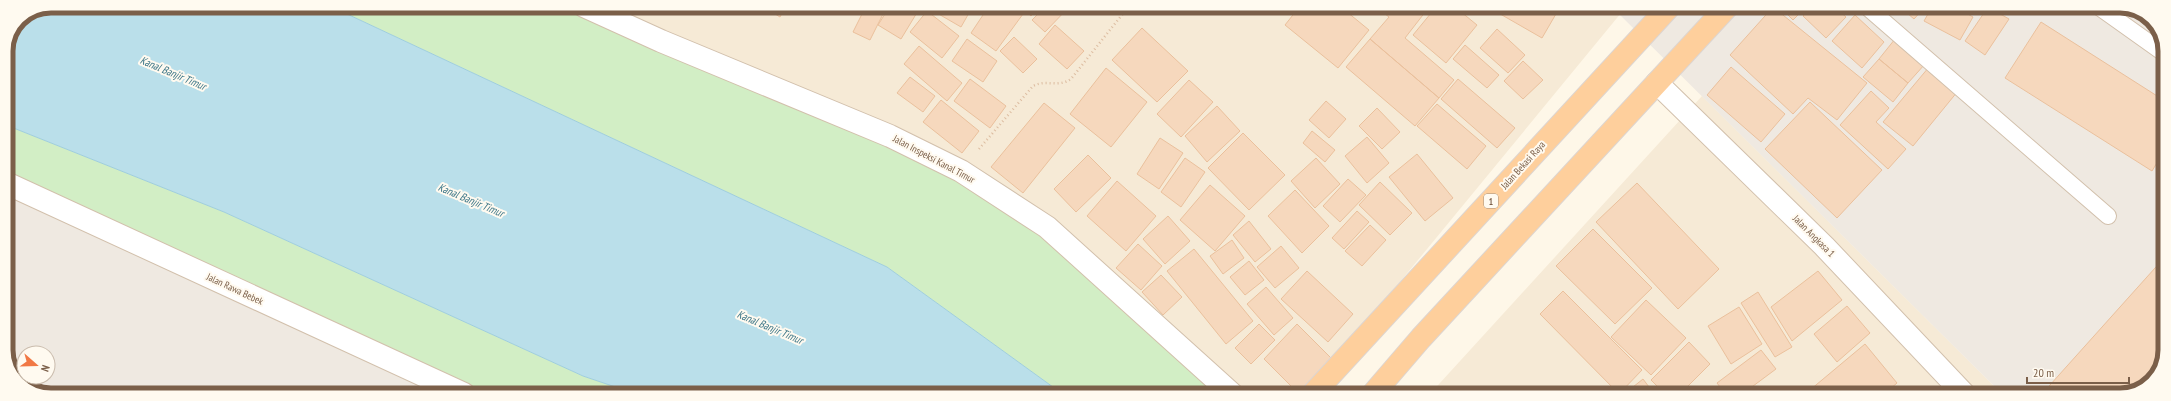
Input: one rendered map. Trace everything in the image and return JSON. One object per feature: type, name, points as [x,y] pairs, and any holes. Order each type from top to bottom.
[{"type":"highway","name":"Jalan Bekasi Raya","points":[[1318,388],[1664,13]]},
{"type":"highway","points":[[1378,388],[1421,338],[1721,13]]},
{"type":"street","name":"Jalan Inspeksi Kanal Timur","points":[[599,13],[661,41],[890,136],[961,171],[1047,227],[1225,388]]},
{"type":"street","name":"Jalan Angkasa 1","points":[[1657,83],[1824,246],[1958,388]]},
{"type":"street","name":"Jalan Rawa Bebek","points":[[13,186],[451,388]]},
{"type":"lane","points":[[1874,13],[2108,216]]},
{"type":"lane","points":[[2107,13],[2158,49]]},
{"type":"path","points":[[961,171],[1033,86],[1042,82],[1065,83],[1071,79],[1123,13]]},
{"type":"shaded area","points":[[603,13],[1621,13],[1313,388],[1221,388]]},
{"type":"shaded area","points":[[2125,13],[2137,17],[2143,21],[2154,34],[2158,48],[2158,355],[2156,363],[2150,373],[2145,379],[2135,385],[2120,388],[1996,388],[1619,14]]},
{"type":"shaded area","points":[[1702,96],[1996,388],[1435,388]]},
{"type":"shaded area","points":[[13,186],[451,388],[46,388],[36,385],[56,385],[56,345],[16,345],[16,365],[13,353]]},
{"type":"green space","points":[[345,13],[600,13],[831,112],[1047,227],[1225,388],[1054,388],[887,267]]},
{"type":"green space","points":[[13,128],[224,212],[583,376],[618,388],[451,388],[13,186]]},
{"type":"water","name":"Kanal Banjir Timur","points":[[50,13],[345,13],[887,267],[1054,388],[618,388],[583,376],[224,212],[13,128],[13,50],[16,36],[24,24],[36,16]]},
{"type":"building","points":[[773,13],[782,13],[780,17]]},
{"type":"building","points":[[862,13],[884,13],[870,40],[853,32]]},
{"type":"building","points":[[886,13],[917,13],[901,39],[878,25]]},
{"type":"building","points":[[925,13],[930,13],[959,36],[942,58],[910,32]]},
{"type":"building","points":[[937,13],[969,13],[961,27]]},
{"type":"building","points":[[984,13],[1023,14],[996,51],[971,33]]},
{"type":"building","points":[[1039,13],[1063,13],[1045,32],[1032,20]]},
{"type":"building","points":[[1294,13],[1348,13],[1369,30],[1338,68],[1285,25]]},
{"type":"building","points":[[1384,13],[1424,13],[1405,38],[1454,80],[1439,98],[1370,39],[1389,17]]},
{"type":"building","points":[[1431,13],[1462,13],[1477,25],[1446,63],[1413,35]]},
{"type":"building","points":[[1498,13],[1557,13],[1542,38]]},
{"type":"building","points":[[1768,13],[1780,13],[1867,83],[1837,120],[1808,98],[1793,114],[1730,55]]},
{"type":"building","points":[[1786,13],[1800,13],[1793,20]]},
{"type":"building","points":[[1806,13],[1842,13],[1846,17],[1826,38],[1803,16]]},
{"type":"building","points":[[1907,13],[1920,13],[1914,19]]},
{"type":"building","points":[[1929,13],[1966,13],[1973,17],[1960,40],[1924,21]]},
{"type":"building","points":[[1984,13],[1998,13],[2009,19],[1985,55],[1965,41]]},
{"type":"building","points":[[1855,15],[1884,42],[1862,68],[1832,41]]},
{"type":"building","points":[[2041,22],[2158,97],[2158,161],[2152,171],[2005,78]]},
{"type":"building","points":[[1055,25],[1084,51],[1067,69],[1039,44]]},
{"type":"building","points":[[1142,28],[1188,71],[1157,102],[1112,60]]},
{"type":"building","points":[[1497,29],[1525,55],[1508,73],[1480,48]]},
{"type":"building","points":[[1014,37],[1037,59],[1023,73],[1000,51]]},
{"type":"building","points":[[967,39],[997,61],[983,82],[952,61]]},
{"type":"building","points":[[1370,39],[1439,98],[1415,126],[1346,67]]},
{"type":"building","points":[[1895,39],[1925,64],[1908,83],[1879,59]]},
{"type":"building","points":[[1465,45],[1499,75],[1487,88],[1453,59]]},
{"type":"building","points":[[919,46],[962,83],[947,101],[904,64]]},
{"type":"building","points":[[1879,59],[1908,83],[1893,102],[1863,77]]},
{"type":"building","points":[[1523,61],[1543,80],[1523,99],[1504,81]]},
{"type":"building","points":[[1731,67],[1785,114],[1761,142],[1707,95]]},
{"type":"building","points":[[1929,67],[1958,91],[1913,146],[1883,122]]},
{"type":"building","points":[[1106,68],[1147,102],[1111,147],[1070,114]]},
{"type":"building","points":[[910,77],[935,96],[923,112],[897,93]]},
{"type":"building","points":[[970,79],[1006,106],[990,128],[954,101]]},
{"type":"building","points":[[1458,79],[1515,128],[1497,148],[1441,99]]},
{"type":"building","points":[[1189,80],[1213,102],[1181,137],[1157,114]]},
{"type":"building","points":[[1871,91],[1889,108],[1876,122],[1906,149],[1888,169],[1840,125]]},
{"type":"building","points":[[941,100],[979,131],[962,153],[923,122]]},
{"type":"building","points":[[1326,101],[1346,119],[1329,138],[1309,120]]},
{"type":"building","points":[[1810,102],[1882,170],[1837,218],[1765,149]]},
{"type":"building","points":[[1044,103],[1075,128],[1023,193],[991,167]]},
{"type":"building","points":[[1437,104],[1486,146],[1467,169],[1417,126]]},
{"type":"building","points":[[1217,106],[1240,131],[1207,162],[1185,136]]},
{"type":"building","points":[[1377,108],[1400,132],[1382,149],[1359,126]]},
{"type":"building","points":[[1312,131],[1335,150],[1325,162],[1303,143]]},
{"type":"building","points":[[1243,133],[1285,175],[1249,210],[1208,168]]},
{"type":"building","points":[[1367,137],[1389,163],[1367,183],[1345,156]]},
{"type":"building","points":[[1160,138],[1183,153],[1159,189],[1137,174]]},
{"type":"building","points":[[1417,154],[1453,198],[1425,221],[1389,177]]},
{"type":"building","points":[[1088,155],[1111,178],[1076,212],[1054,189]]},
{"type":"building","points":[[1185,158],[1205,172],[1181,207],[1161,192]]},
{"type":"building","points":[[1316,158],[1340,184],[1315,208],[1291,181]]},
{"type":"building","points":[[1348,179],[1366,195],[1340,222],[1323,206]]},
{"type":"building","points":[[1117,181],[1156,216],[1126,251],[1087,216]]},
{"type":"building","points":[[1380,182],[1412,213],[1390,235],[1359,205]]},
{"type":"building","points":[[1637,183],[1719,269],[1678,309],[1596,222]]},
{"type":"building","points":[[1210,185],[1245,216],[1215,251],[1180,220]]},
{"type":"building","points":[[1295,190],[1329,226],[1302,253],[1268,216]]},
{"type":"building","points":[[1357,211],[1369,222],[1344,249],[1332,238]]},
{"type":"building","points":[[1168,216],[1190,241],[1165,264],[1143,239]]},
{"type":"building","points":[[1249,221],[1271,249],[1255,262],[1233,235]]},
{"type":"building","points":[[1370,225],[1386,240],[1362,266],[1345,251]]},
{"type":"building","points":[[1593,229],[1652,288],[1615,324],[1556,266]]},
{"type":"building","points":[[1232,240],[1244,258],[1223,274],[1210,256]]},
{"type":"building","points":[[1138,244],[1162,266],[1141,290],[1116,268]]},
{"type":"building","points":[[1281,246],[1299,268],[1275,288],[1257,267]]},
{"type":"building","points":[[1194,249],[1253,321],[1226,344],[1167,271]]},
{"type":"building","points":[[1249,261],[1264,280],[1245,295],[1230,277]]},
{"type":"building","points":[[2158,265],[2158,355],[2154,367],[2145,379],[2135,385],[2120,388],[2047,388]]},
{"type":"building","points":[[1307,271],[1353,314],[1328,342],[1281,299]]},
{"type":"building","points":[[1818,271],[1842,300],[1792,341],[1771,307]]},
{"type":"building","points":[[1161,275],[1182,297],[1163,315],[1142,292]]},
{"type":"building","points":[[1266,287],[1293,318],[1274,335],[1247,304]]},
{"type":"building","points":[[1563,291],[1642,370],[1625,388],[1613,388],[1540,314]]},
{"type":"building","points":[[1758,292],[1792,347],[1775,357],[1741,303]]},
{"type":"building","points":[[1646,300],[1686,338],[1651,375],[1611,337]]},
{"type":"building","points":[[1847,306],[1870,333],[1837,362],[1814,334]]},
{"type":"building","points":[[1739,307],[1762,344],[1731,364],[1708,326]]},
{"type":"building","points":[[1259,324],[1275,340],[1251,364],[1235,348]]},
{"type":"building","points":[[1297,324],[1333,360],[1305,388],[1293,388],[1264,359]]},
{"type":"building","points":[[1689,342],[1710,364],[1686,388],[1659,388],[1651,380]]},
{"type":"building","points":[[1865,344],[1897,383],[1891,388],[1812,388]]},
{"type":"building","points":[[1761,350],[1776,369],[1750,388],[1721,388],[1717,383]]},
{"type":"building","points":[[1643,379],[1650,388],[1632,388]]}]
